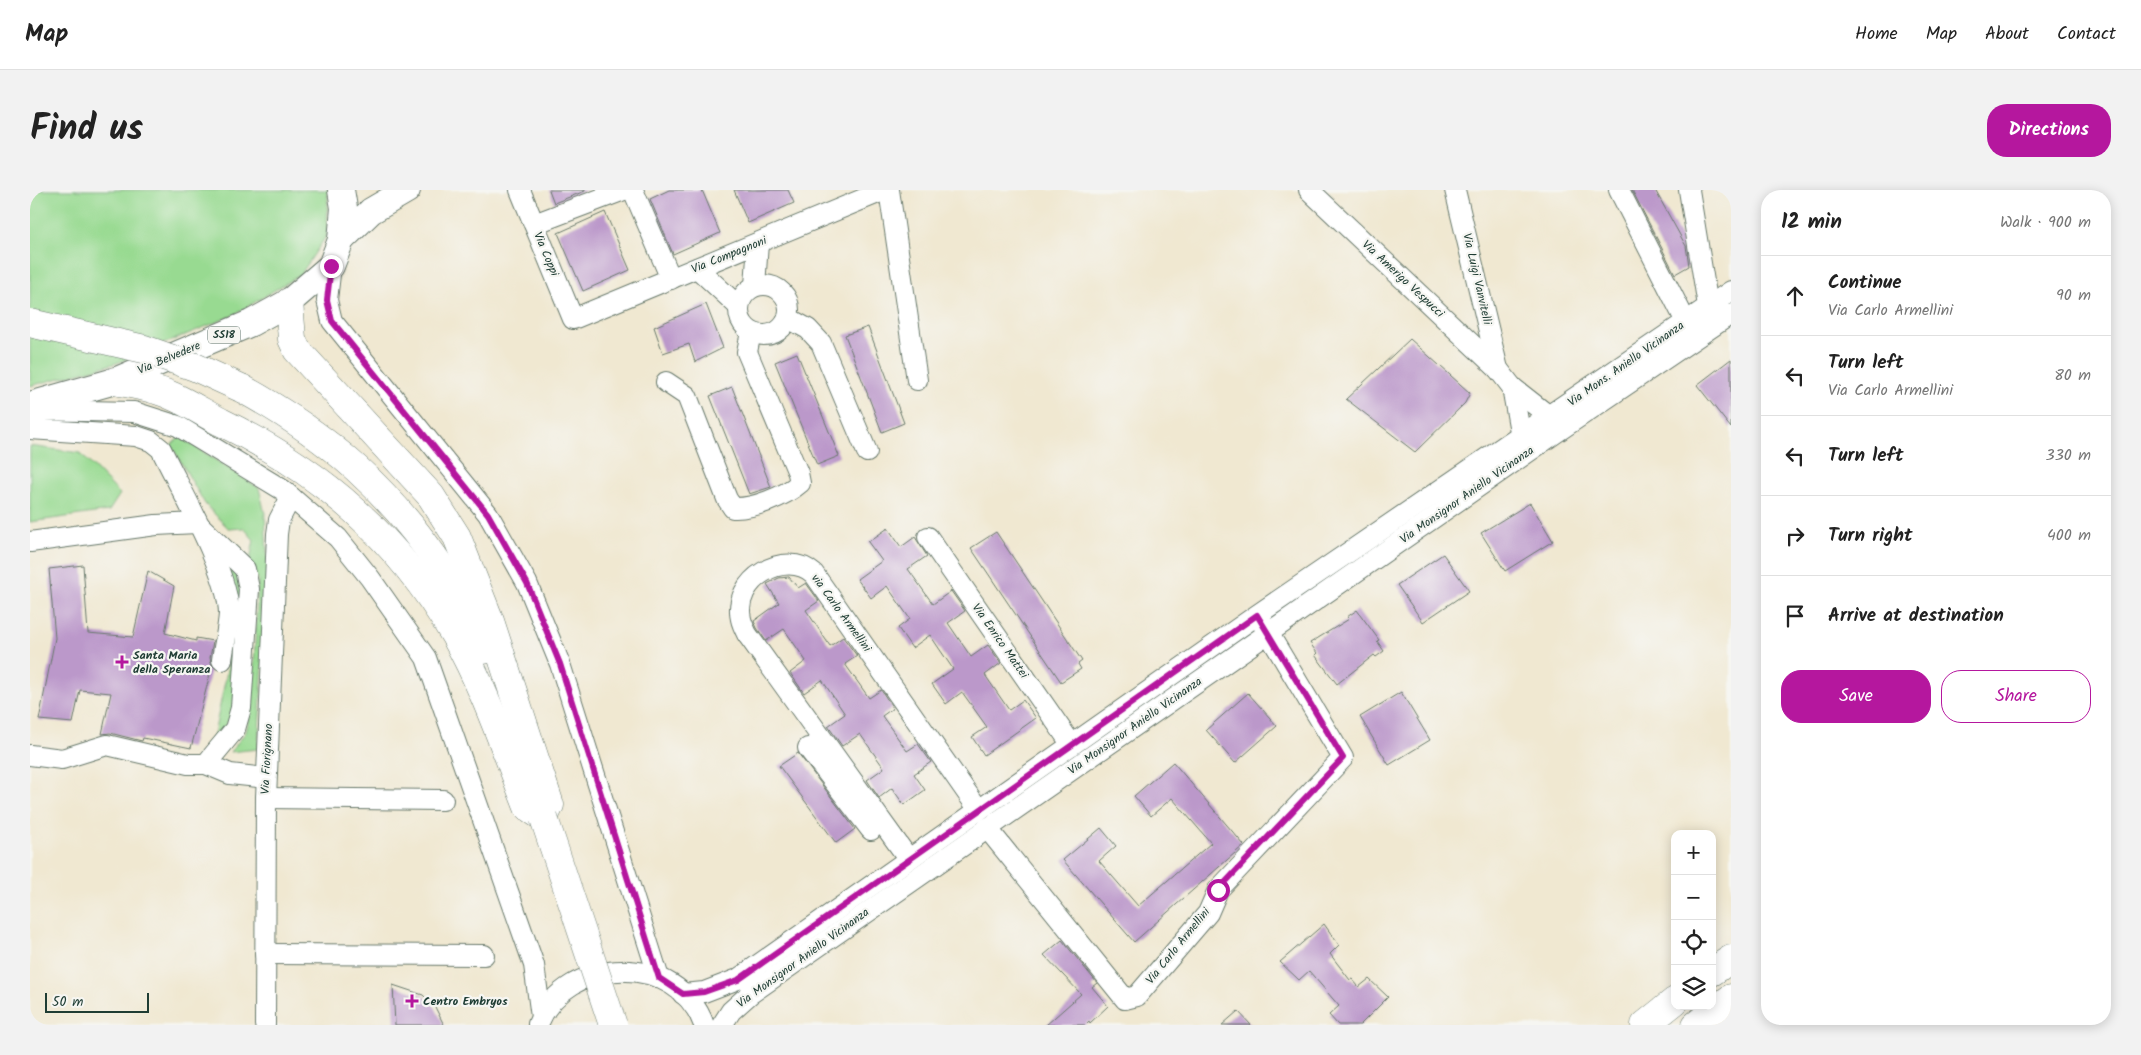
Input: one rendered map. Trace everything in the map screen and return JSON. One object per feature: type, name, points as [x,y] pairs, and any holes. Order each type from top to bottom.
[{"type":"highway","points":[[289,302],[292,339],[297,350],[422,485],[457,537],[493,630],[550,805],[544,818]]},
{"type":"highway","points":[[30,322],[144,349],[195,367],[241,388],[290,416],[341,454],[372,481],[422,540],[447,577],[491,665],[613,1025]]},
{"type":"highway","points":[[116,381],[158,390],[272,449],[315,476],[382,536],[402,559],[454,636],[472,670],[528,807],[544,818]]},
{"type":"highway","points":[[1716,969],[1731,959]]},
{"type":"highway","points":[[1696,1025],[1731,998]]},
{"type":"highway","points":[[1645,1025],[1671,1004]]},
{"type":"main road","name":"Via Belvedere","points":[[30,405],[116,381],[251,323],[289,302],[331,266],[341,240],[344,208],[341,190]]},
{"type":"main road","name":"SS18","points":[[341,240],[371,211],[407,190]]},
{"type":"street","name":"Via Coppi","points":[[520,190],[573,318]]},
{"type":"street","points":[[534,224],[624,190]]},
{"type":"street","points":[[633,190],[671,279]]},
{"type":"street","name":"Via Compagnoni","points":[[573,318],[885,190]]},
{"type":"street","points":[[889,190],[917,380]]},
{"type":"street","name":"Via Amerigo Vespucci","points":[[1309,190],[1498,369],[1512,387]]},
{"type":"street","name":"Via Luigi Vanvitelli","points":[[1455,190],[1498,369]]},
{"type":"street","points":[[1619,190],[1686,322]]},
{"type":"street","points":[[1689,190],[1708,306]]},
{"type":"street","points":[[755,286],[758,243]]},
{"type":"street","points":[[331,266],[327,300],[332,321],[488,514],[527,583],[560,664],[659,978]]},
{"type":"street","points":[[697,268],[738,306]]},
{"type":"street","points":[[767,285],[783,293],[788,301],[788,318],[784,326],[774,334],[765,336],[750,332],[743,325],[739,317],[738,306],[741,298],[755,286],[767,285]]},
{"type":"street","name":"Via Mons. Aniello Vicinanza","points":[[1552,425],[1686,322],[1731,291]]},
{"type":"street","name":"Via Mons. Aniello Vicinanza","points":[[1552,425],[1731,314]]},
{"type":"street","points":[[788,318],[808,329],[821,343],[867,452]]},
{"type":"street","points":[[666,382],[687,396],[727,499],[733,508],[744,509],[792,490],[800,483],[798,473],[747,352],[750,332]]},
{"type":"street","points":[[1512,387],[1552,425]]},
{"type":"street","points":[[1512,387],[1525,444]]},
{"type":"street","points":[[30,410],[134,412],[178,426],[287,493],[338,538],[370,578],[426,658],[534,964],[539,1021]]},
{"type":"street","name":"Via Monsignor Aniello Vicinanza","points":[[722,1025],[731,1010],[750,994],[1268,632],[1552,425]]},
{"type":"street","points":[[30,429],[136,436],[151,441],[161,450],[210,550],[227,597],[229,613],[222,660]]},
{"type":"street","name":"Via Monsignor Aniello Vicinanza","points":[[683,994],[704,992],[738,980],[903,862],[1257,615],[1525,444]]},
{"type":"street","name":"Via Fiorignano","points":[[265,1025],[266,788],[277,534],[287,493]]},
{"type":"street","points":[[30,542],[156,525],[197,523],[245,569],[249,589],[241,708],[235,729],[206,764]]},
{"type":"street","name":"Via Enrico Mattei","points":[[928,537],[1072,745]]},
{"type":"street","name":"via Carlo Armellini","points":[[903,862],[747,634],[741,619],[741,612],[749,585],[756,577],[783,564],[798,564],[814,574],[979,810]]},
{"type":"street","name":"Via Carlo Armellini","points":[[987,828],[1125,1000],[1137,996],[1208,913],[1218,890],[1343,758],[1257,615]]},
{"type":"street","points":[[30,755],[62,759],[107,746],[188,764],[206,764],[266,788],[443,800]]},
{"type":"street","points":[[808,748],[903,862]]},
{"type":"street","points":[[264,954],[484,955]]},
{"type":"street","points":[[539,1021],[554,999],[571,985],[588,976],[607,971],[626,970],[659,978],[683,994],[701,1016],[704,1025]]},
{"type":"green space","points":[[30,190],[328,190],[327,235],[301,274],[234,315],[117,363],[30,386]]},
{"type":"green space","points":[[180,437],[259,488],[265,514],[268,574],[258,749],[230,752],[246,732],[252,707],[258,579],[249,565],[254,540],[244,528],[229,529],[205,504],[171,445]]},
{"type":"green space","points":[[30,446],[80,453],[120,494],[109,511],[30,522]]},
{"type":"green space","points":[[217,550],[236,573],[241,590],[234,713],[212,744],[228,667]]},
{"type":"building","points":[[549,190],[585,190],[585,191],[554,203]]},
{"type":"building","points":[[669,190],[702,190],[720,233],[673,254],[650,199]]},
{"type":"building","points":[[734,190],[788,190],[794,203],[748,223]]},
{"type":"building","points":[[1632,190],[1655,190],[1686,246],[1689,266],[1675,274]]},
{"type":"building","points":[[605,212],[630,270],[583,291],[558,233]]},
{"type":"building","points":[[706,304],[723,348],[695,362],[689,344],[663,353],[654,327]]},
{"type":"building","points":[[868,327],[904,423],[882,432],[845,335]]},
{"type":"building","points":[[1410,339],[1470,393],[1465,403],[1415,452],[1346,399]]},
{"type":"building","points":[[797,353],[839,456],[817,465],[775,362]]},
{"type":"building","points":[[1731,359],[1731,428],[1697,385]]},
{"type":"building","points":[[732,387],[771,487],[749,494],[710,396]]},
{"type":"building","points":[[1530,503],[1553,541],[1505,571],[1481,533]]},
{"type":"building","points":[[888,528],[901,547],[915,537],[927,556],[908,569],[933,604],[951,591],[965,611],[948,623],[971,657],[988,645],[1001,663],[985,675],[1009,710],[1023,700],[1036,718],[984,755],[972,737],[987,727],[962,692],[946,704],[932,684],[953,669],[930,635],[912,648],[898,628],[910,619],[887,586],[871,598],[857,579],[882,561],[868,542]]},
{"type":"building","points":[[996,532],[1082,661],[1078,664],[1081,669],[1061,682],[971,548]]},
{"type":"building","points":[[1443,554],[1469,591],[1423,622],[1397,585]]},
{"type":"building","points":[[83,565],[88,633],[133,637],[148,571],[174,586],[165,633],[196,641],[196,638],[213,641],[210,658],[212,666],[191,748],[143,738],[142,741],[110,733],[102,734],[111,693],[80,690],[73,723],[39,720],[55,638],[49,569]]},
{"type":"building","points":[[789,577],[798,588],[806,583],[819,601],[806,610],[830,646],[843,637],[857,656],[845,664],[869,698],[881,690],[893,708],[882,716],[907,751],[918,744],[931,762],[914,774],[925,790],[904,805],[892,788],[879,798],[867,780],[884,768],[860,734],[842,746],[828,726],[845,714],[822,680],[804,693],[790,673],[806,661],[784,629],[766,641],[757,628],[754,621],[779,603],[767,584],[779,578]]},
{"type":"building","points":[[1357,610],[1379,640],[1377,641],[1384,651],[1376,657],[1374,655],[1337,684],[1315,655],[1317,653],[1310,643],[1349,619],[1347,617]]},
{"type":"building","points":[[1401,692],[1430,740],[1389,765],[1360,717]]},
{"type":"building","points":[[1248,693],[1277,726],[1235,763],[1206,730]]},
{"type":"building","points":[[798,753],[855,829],[836,843],[779,766]]},
{"type":"building","points":[[1173,762],[1244,845],[1134,942],[1063,860],[1101,828],[1116,846],[1099,861],[1138,906],[1211,843],[1172,798],[1151,816],[1134,796]]},
{"type":"building","points":[[1324,924],[1339,945],[1330,954],[1350,980],[1352,979],[1359,987],[1369,979],[1388,997],[1360,1025],[1338,1025],[1329,1015],[1339,1006],[1309,971],[1299,980],[1280,962]]},
{"type":"building","points":[[1062,940],[1097,983],[1092,987],[1108,1006],[1090,1023],[1089,1021],[1085,1025],[1046,1025],[1081,994],[1044,955]]},
{"type":"building","name":"Centro Embryos","points":[[393,985],[423,995],[435,1007],[444,1025],[395,1025]]},
{"type":"building","points":[[1238,1011],[1251,1025],[1222,1025]]},
{"type":"place","name":"Santa Maria della Speranza","points":[[122,662]]},
{"type":"place","name":"Centro Embryos","points":[[412,1001]]},
{"type":"route","points":[[331,266],[327,300],[332,321],[488,514],[527,583],[560,664],[612,834],[659,978],[683,994],[720,988],[738,980],[908,858],[1257,615],[1343,758],[1218,890]]}]
